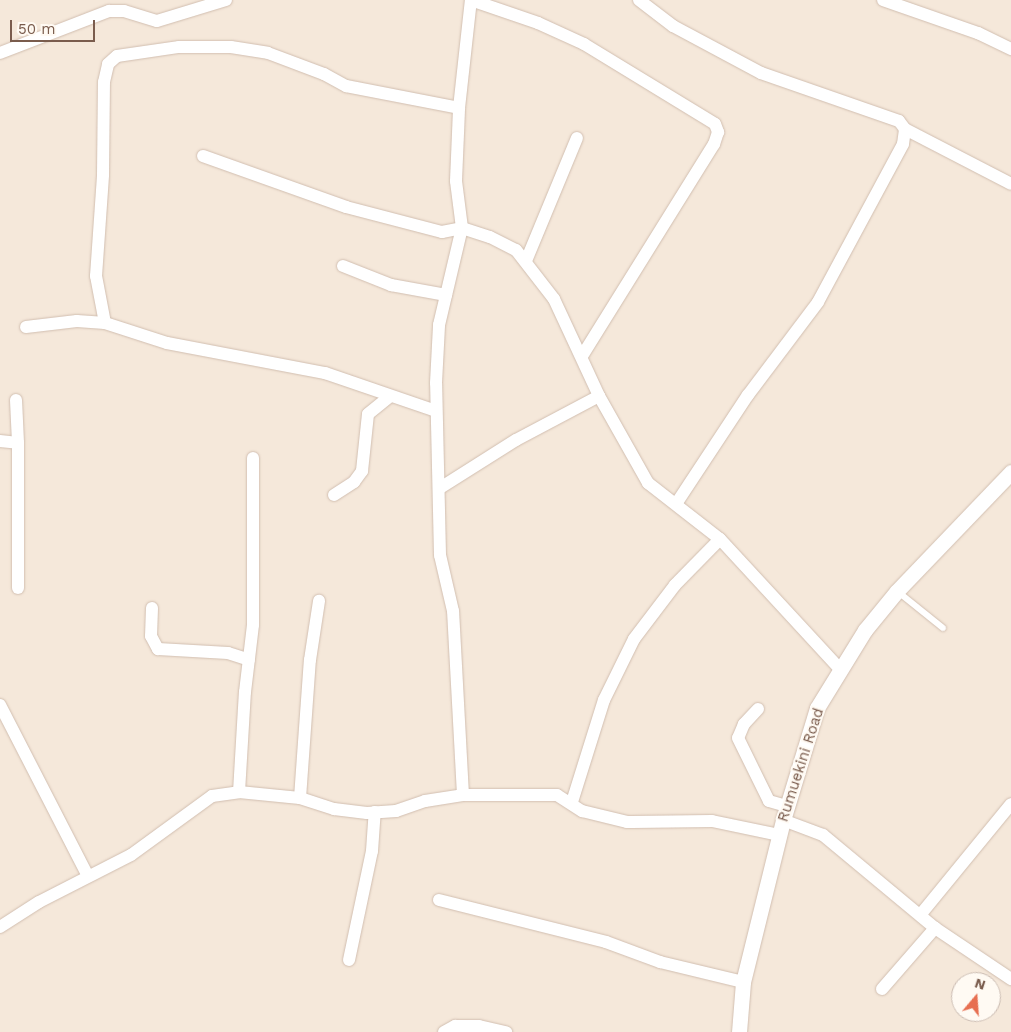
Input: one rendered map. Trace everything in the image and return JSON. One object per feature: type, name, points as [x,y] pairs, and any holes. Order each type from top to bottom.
[{"type":"street","points":[[0,53],[110,11],[124,11],[157,21],[226,0]]},
{"type":"street","points":[[462,795],[453,611],[440,555],[440,488],[436,410],[439,325],[462,228],[456,181],[459,108],[471,0],[538,23],[584,44],[715,124],[718,132],[714,144],[582,356]]},
{"type":"street","points":[[639,0],[673,26],[761,73],[899,121],[905,129],[1011,184]]},
{"type":"street","points":[[883,0],[978,33],[1011,49]]},
{"type":"street","points":[[104,323],[96,276],[103,175],[104,82],[108,64],[116,56],[179,47],[240,49],[268,53],[324,74],[346,86],[459,108]]},
{"type":"street","points":[[676,504],[748,395],[818,302],[903,144],[905,129]]},
{"type":"street","points":[[526,261],[577,138]]},
{"type":"street","points":[[203,156],[346,207],[442,232],[462,228],[516,250],[554,299],[599,396],[648,483],[720,539],[840,669]]},
{"type":"street","points":[[343,266],[391,285],[446,295]]},
{"type":"street","points":[[26,327],[77,321],[104,323],[167,343],[325,373],[389,397],[436,410]]},
{"type":"street","points":[[440,488],[516,440],[599,396]]},
{"type":"street","points":[[334,495],[354,482],[362,471],[368,414],[389,397]]},
{"type":"street","points":[[16,400],[18,443],[18,588]]},
{"type":"street","points":[[0,441],[18,443]]},
{"type":"street","points":[[239,792],[255,571],[253,458]]},
{"type":"street","name":"Rumuekini Road","points":[[739,1032],[743,982],[779,835],[817,708],[866,630],[897,591],[1011,472]]},
{"type":"street","points":[[572,802],[604,700],[634,639],[675,585],[720,539]]},
{"type":"street","points":[[300,798],[310,660],[319,601]]},
{"type":"street","points":[[152,608],[151,636],[158,649],[228,653],[249,660]]},
{"type":"street","points":[[0,704],[88,876]]},
{"type":"street","points":[[758,709],[744,724],[738,738],[769,801],[785,813],[823,835],[921,914],[935,928],[1011,979]]},
{"type":"street","points":[[0,927],[39,902],[131,855],[212,796],[239,792],[300,798],[334,809],[376,812],[462,795],[531,793],[556,795],[572,802],[582,811],[627,822],[712,821],[779,835]]},
{"type":"street","points":[[921,914],[1011,804]]},
{"type":"street","points":[[349,960],[372,851],[376,812]]},
{"type":"street","points":[[439,900],[606,942],[660,962],[743,982]]},
{"type":"street","points":[[882,989],[935,928]]},
{"type":"street","points":[[444,1032],[455,1026],[479,1026],[506,1032]]},
{"type":"lane","points":[[897,591],[942,628]]},
{"type":"shaded area","points":[[0,0],[1011,0],[1011,1032],[0,1032]]}]
